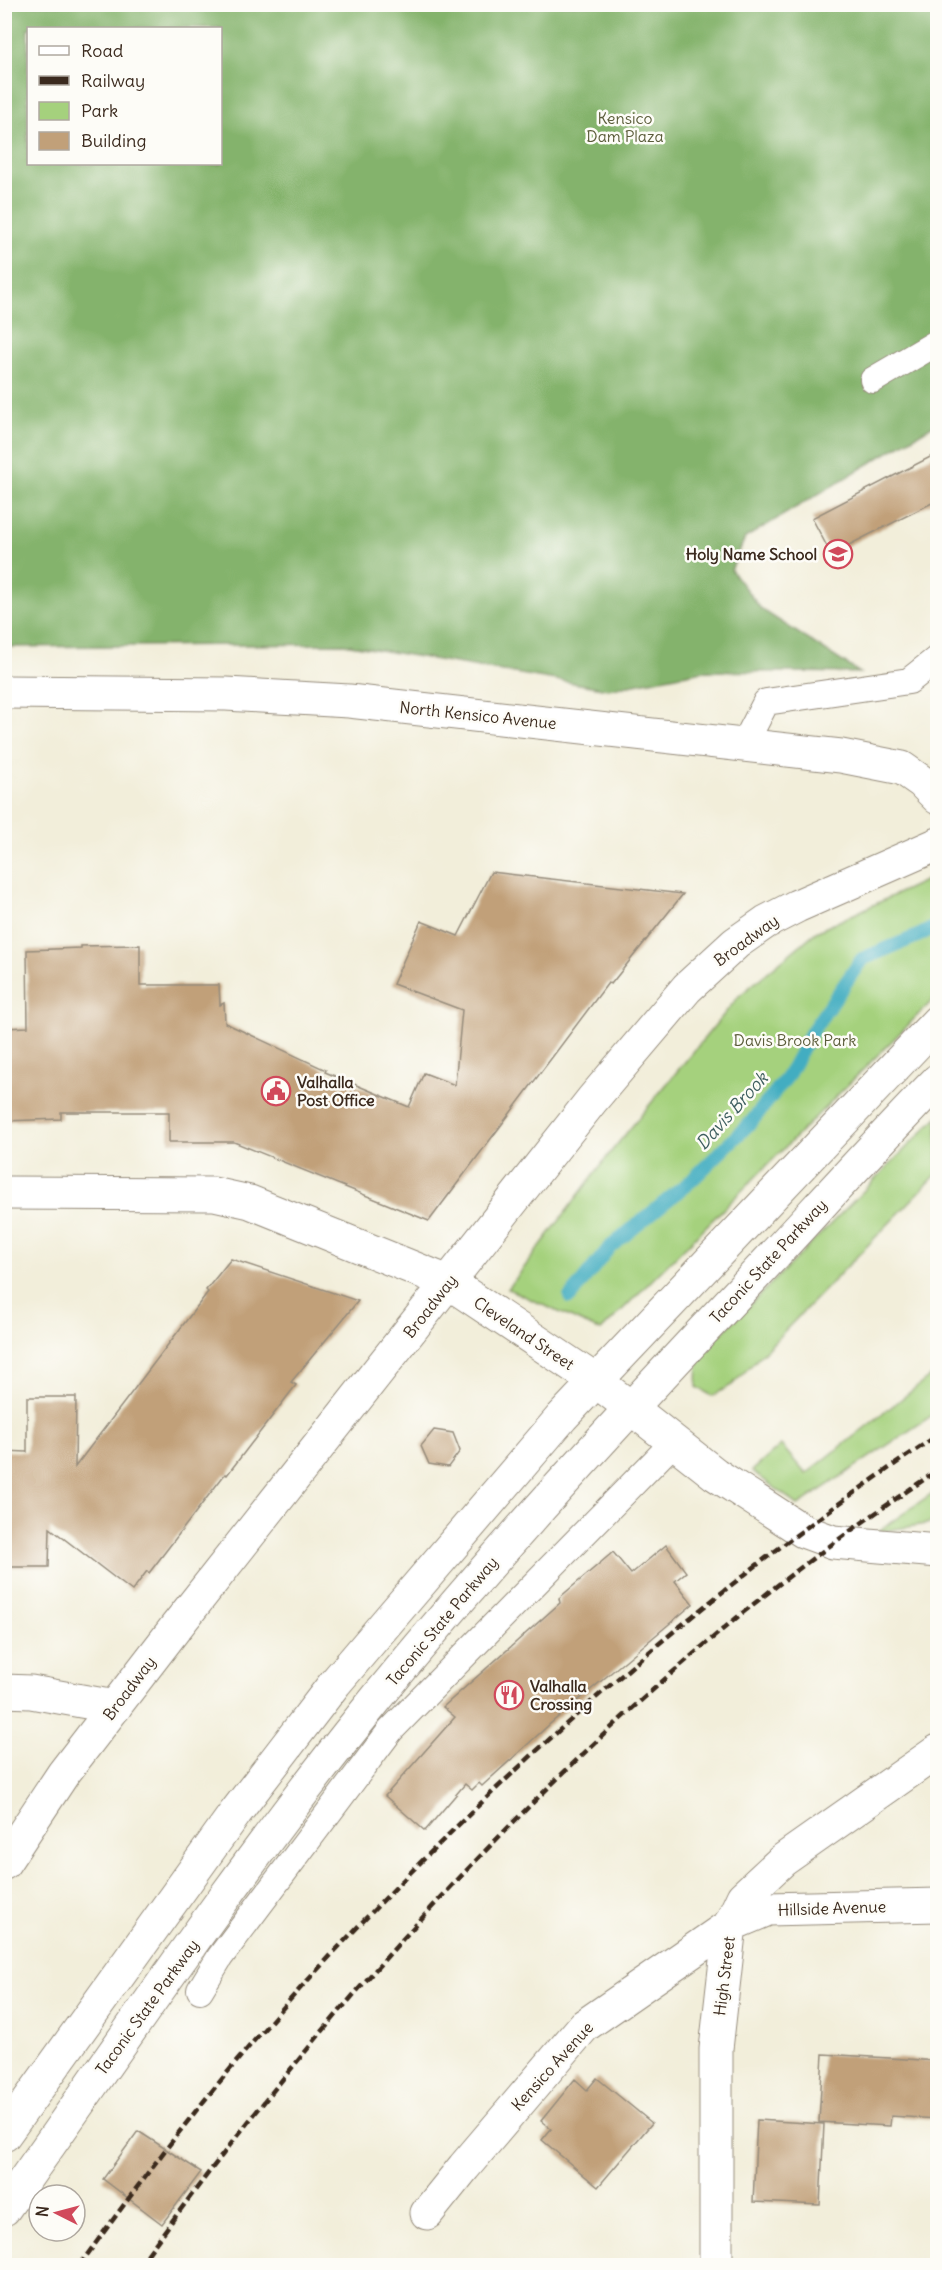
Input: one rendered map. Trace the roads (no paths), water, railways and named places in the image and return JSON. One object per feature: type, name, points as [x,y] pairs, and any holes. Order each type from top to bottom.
[{"type":"main road","name":"North Kensico Avenue","points":[[4,692],[226,694],[349,701],[841,756],[902,768],[922,782],[938,798]]},
{"type":"main road","name":"Broadway","points":[[4,1863],[45,1800],[115,1707],[448,1282],[661,1016],[709,966],[766,922],[938,844]]},
{"type":"main road","points":[[4,2135],[190,1875],[342,1674],[497,1490],[596,1381],[938,1021]]},
{"type":"main road","name":"Taconic State Parkway","points":[[4,2209],[250,1864],[361,1718],[491,1564],[631,1408],[938,1080]]},
{"type":"main road","name":"Cleveland Street","points":[[4,1193],[213,1194],[250,1202],[448,1282],[596,1381],[715,1474],[803,1531],[833,1542],[938,1551]]},
{"type":"main road","points":[[4,1691],[31,1692],[115,1707]]},
{"type":"main road","name":"High Street","points":[[716,2265],[716,2049],[730,1925],[743,1897],[783,1860],[938,1751]]},
{"type":"main road","name":"Hillside Avenue","points":[[730,1925],[768,1909],[938,1905]]},
{"type":"main road","name":"Kensico Avenue","points":[[427,2213],[584,2026],[730,1925]]},
{"type":"lane","points":[[873,380],[938,342]]},
{"type":"lane","points":[[744,745],[766,702],[909,681],[938,658]]},
{"type":"lane","points":[[200,1990],[220,1957],[390,1731],[674,1442]]},
{"type":"waterway","name":"Davis Brook","points":[[570,1297],[609,1248],[692,1180],[752,1121],[787,1077],[812,1031],[862,959],[938,925]]},
{"type":"railway","points":[[79,2266],[185,2125],[267,2026],[313,1974],[470,1814],[533,1754],[662,1641],[797,1534],[938,1435]]},
{"type":"railway","points":[[139,2266],[274,2089],[346,2004],[419,1921],[574,1762],[740,1615],[838,1540],[938,1470]]},
{"type":"place","name":"Holy Name School","points":[[838,554]]},
{"type":"place","name":"Valhalla Post Office","points":[[276,1091]]},
{"type":"place","name":"Valhalla Crossing","points":[[509,1695]]},
{"type":"park label","name":"Kensico Dam Plaza","points":[[625,127]]},
{"type":"park label","name":"Davis Brook Park","points":[[795,1040]]}]
